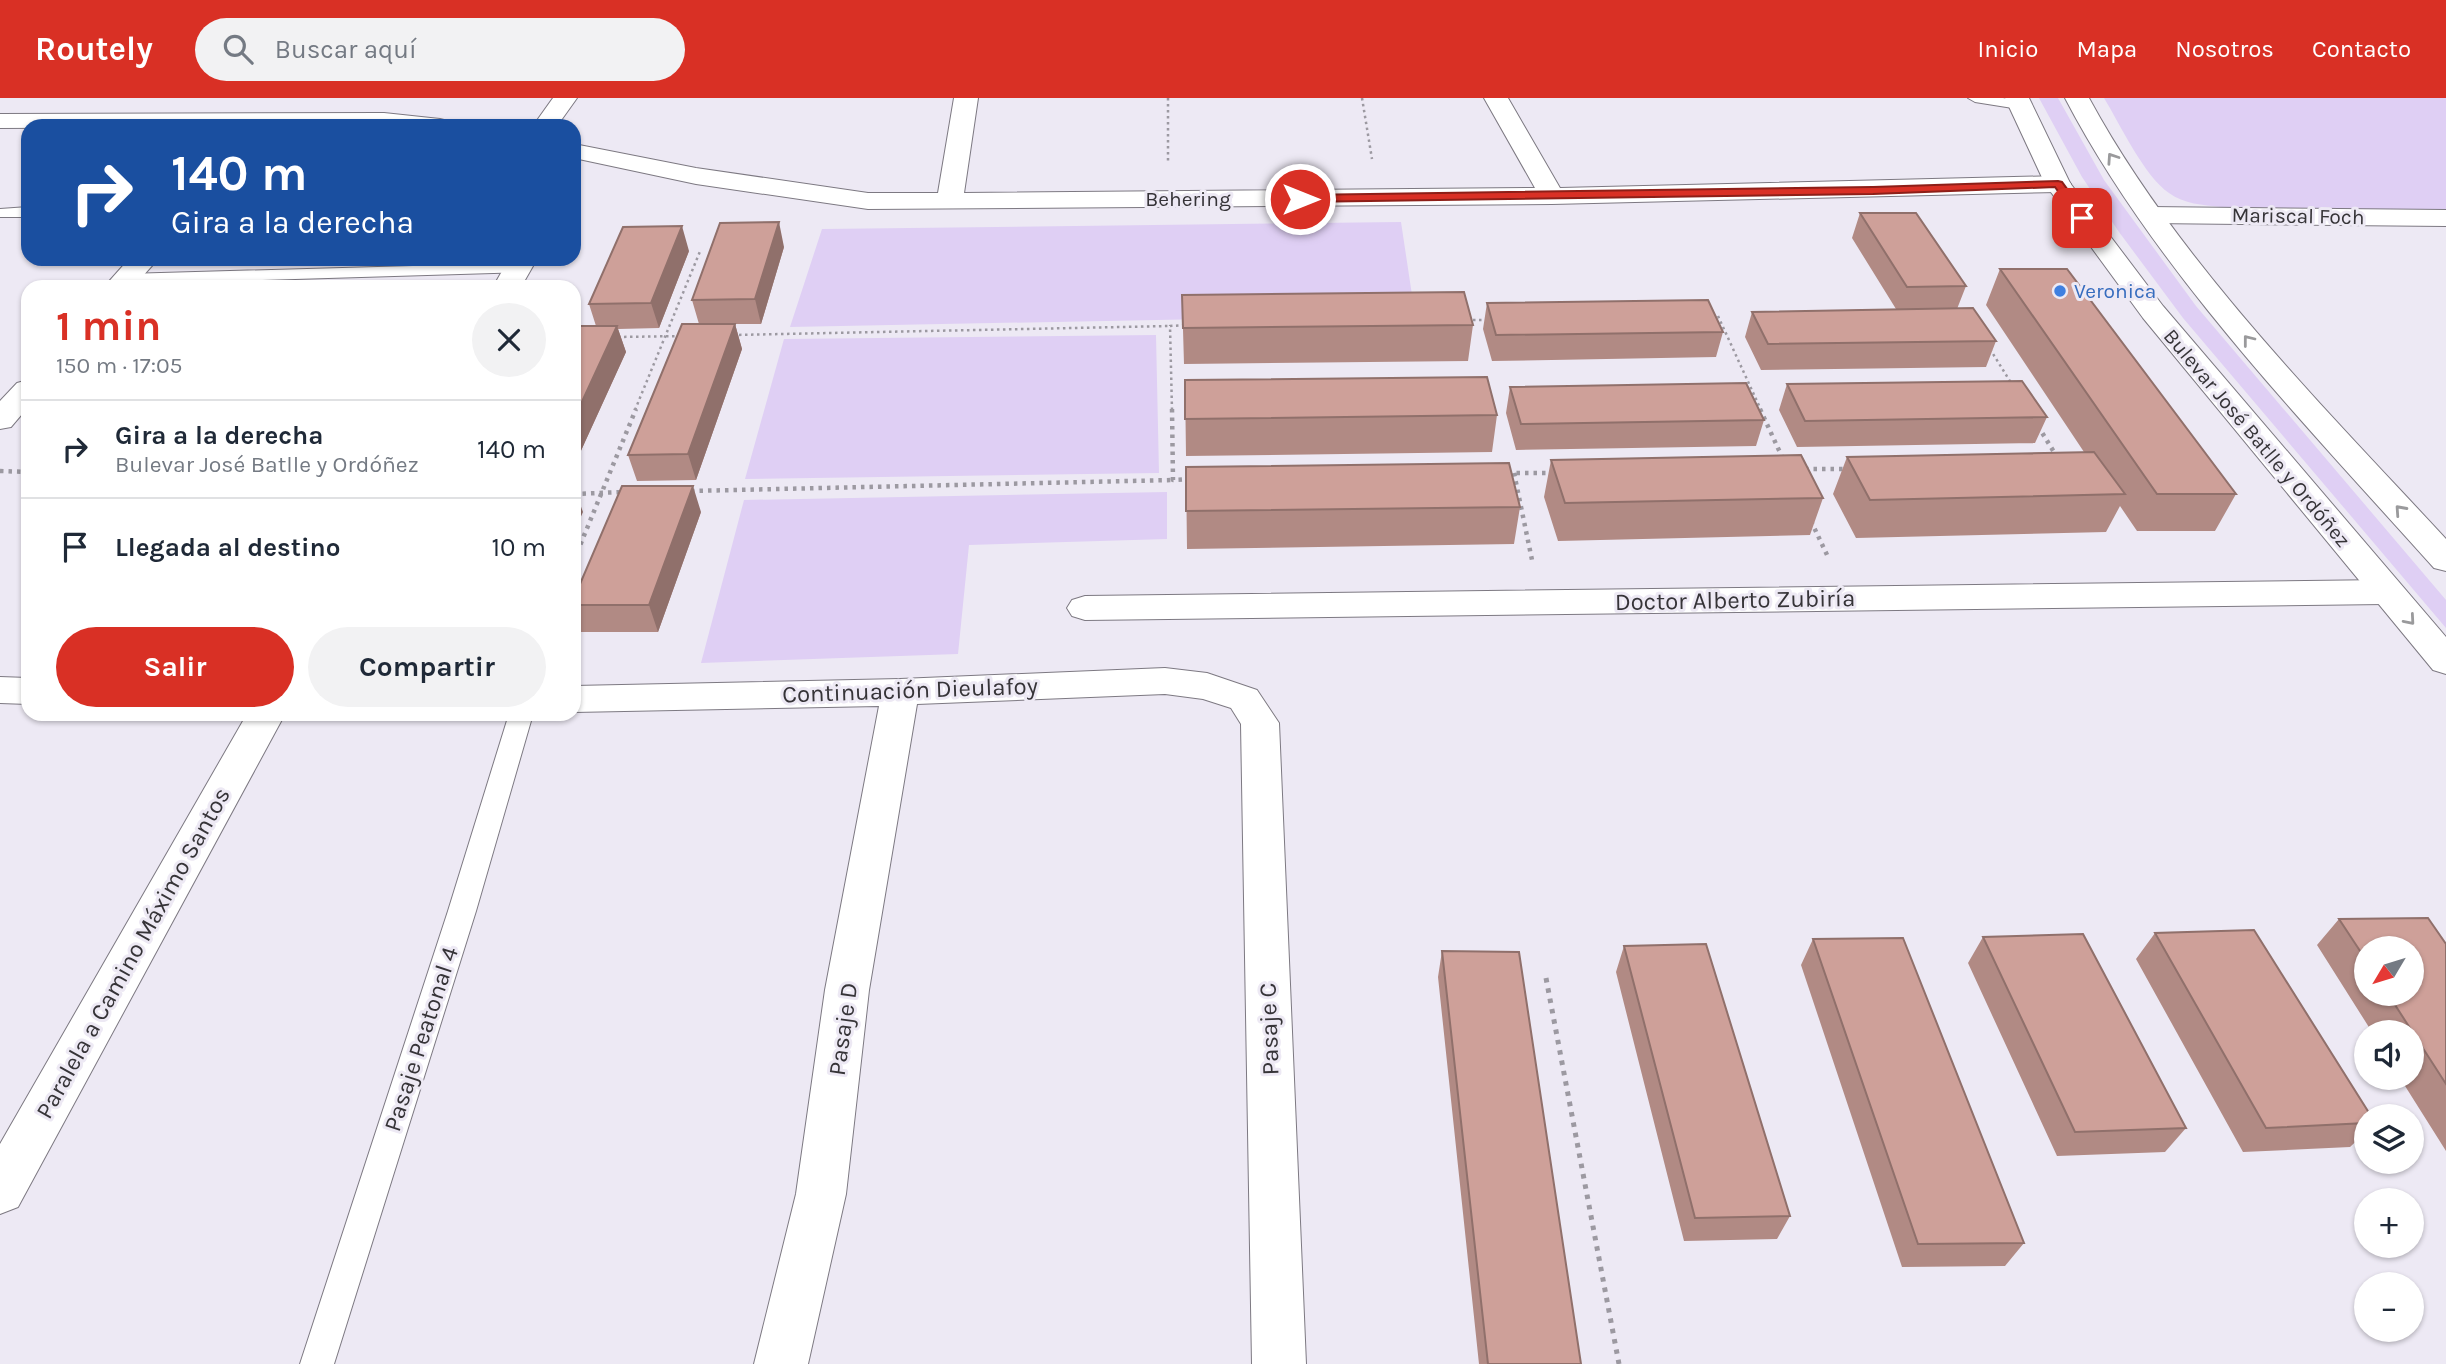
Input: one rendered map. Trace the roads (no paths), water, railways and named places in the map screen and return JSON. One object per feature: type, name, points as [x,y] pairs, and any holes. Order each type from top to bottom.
[{"type":"street","points":[[271,119],[291,98]]},
{"type":"street","points":[[550,119],[565,98]]},
{"type":"street","points":[[950,201],[966,98]]},
{"type":"street","points":[[1496,98],[1552,196]]},
{"type":"street","points":[[2077,98],[2092,129],[2150,215],[2266,362],[2446,560]]},
{"type":"street","name":"Bulevar José Batlle y Ordóñez","points":[[2018,102],[2058,184],[2152,312],[2385,592],[2446,661]]},
{"type":"street","points":[[0,121],[21,121]]},
{"type":"street","name":"Behering","points":[[581,160],[868,201],[1552,196],[2058,184]]},
{"type":"street","name":"Mariscal Foch","points":[[2150,215],[2446,218]]},
{"type":"street","points":[[0,420],[21,397]]},
{"type":"street","name":"Doctor Alberto Zubiría","points":[[1085,608],[2385,592]]},
{"type":"street","name":"Continuación Dieulafoy","points":[[581,699],[900,692],[1166,681],[1207,686],[1244,699]]},
{"type":"street","points":[[0,690],[21,691]]},
{"type":"street","name":"Pasaje D","points":[[781,1364],[821,1195],[847,990],[900,692]]},
{"type":"street","name":"Pasaje C","points":[[1244,699],[1260,723],[1279,1364]]},
{"type":"street","name":"Paralela a Camino Máximo Santos","points":[[0,1191],[262,721]]},
{"type":"lane","points":[[1975,98],[2018,102]]},
{"type":"lane","points":[[3,213],[21,212]]},
{"type":"lane","points":[[129,275],[516,271]]},
{"type":"lane","name":"Pasaje Peatonal 4","points":[[317,1364],[462,911],[519,721]]},
{"type":"place","name":"Veronica","points":[[2060,291]]}]
